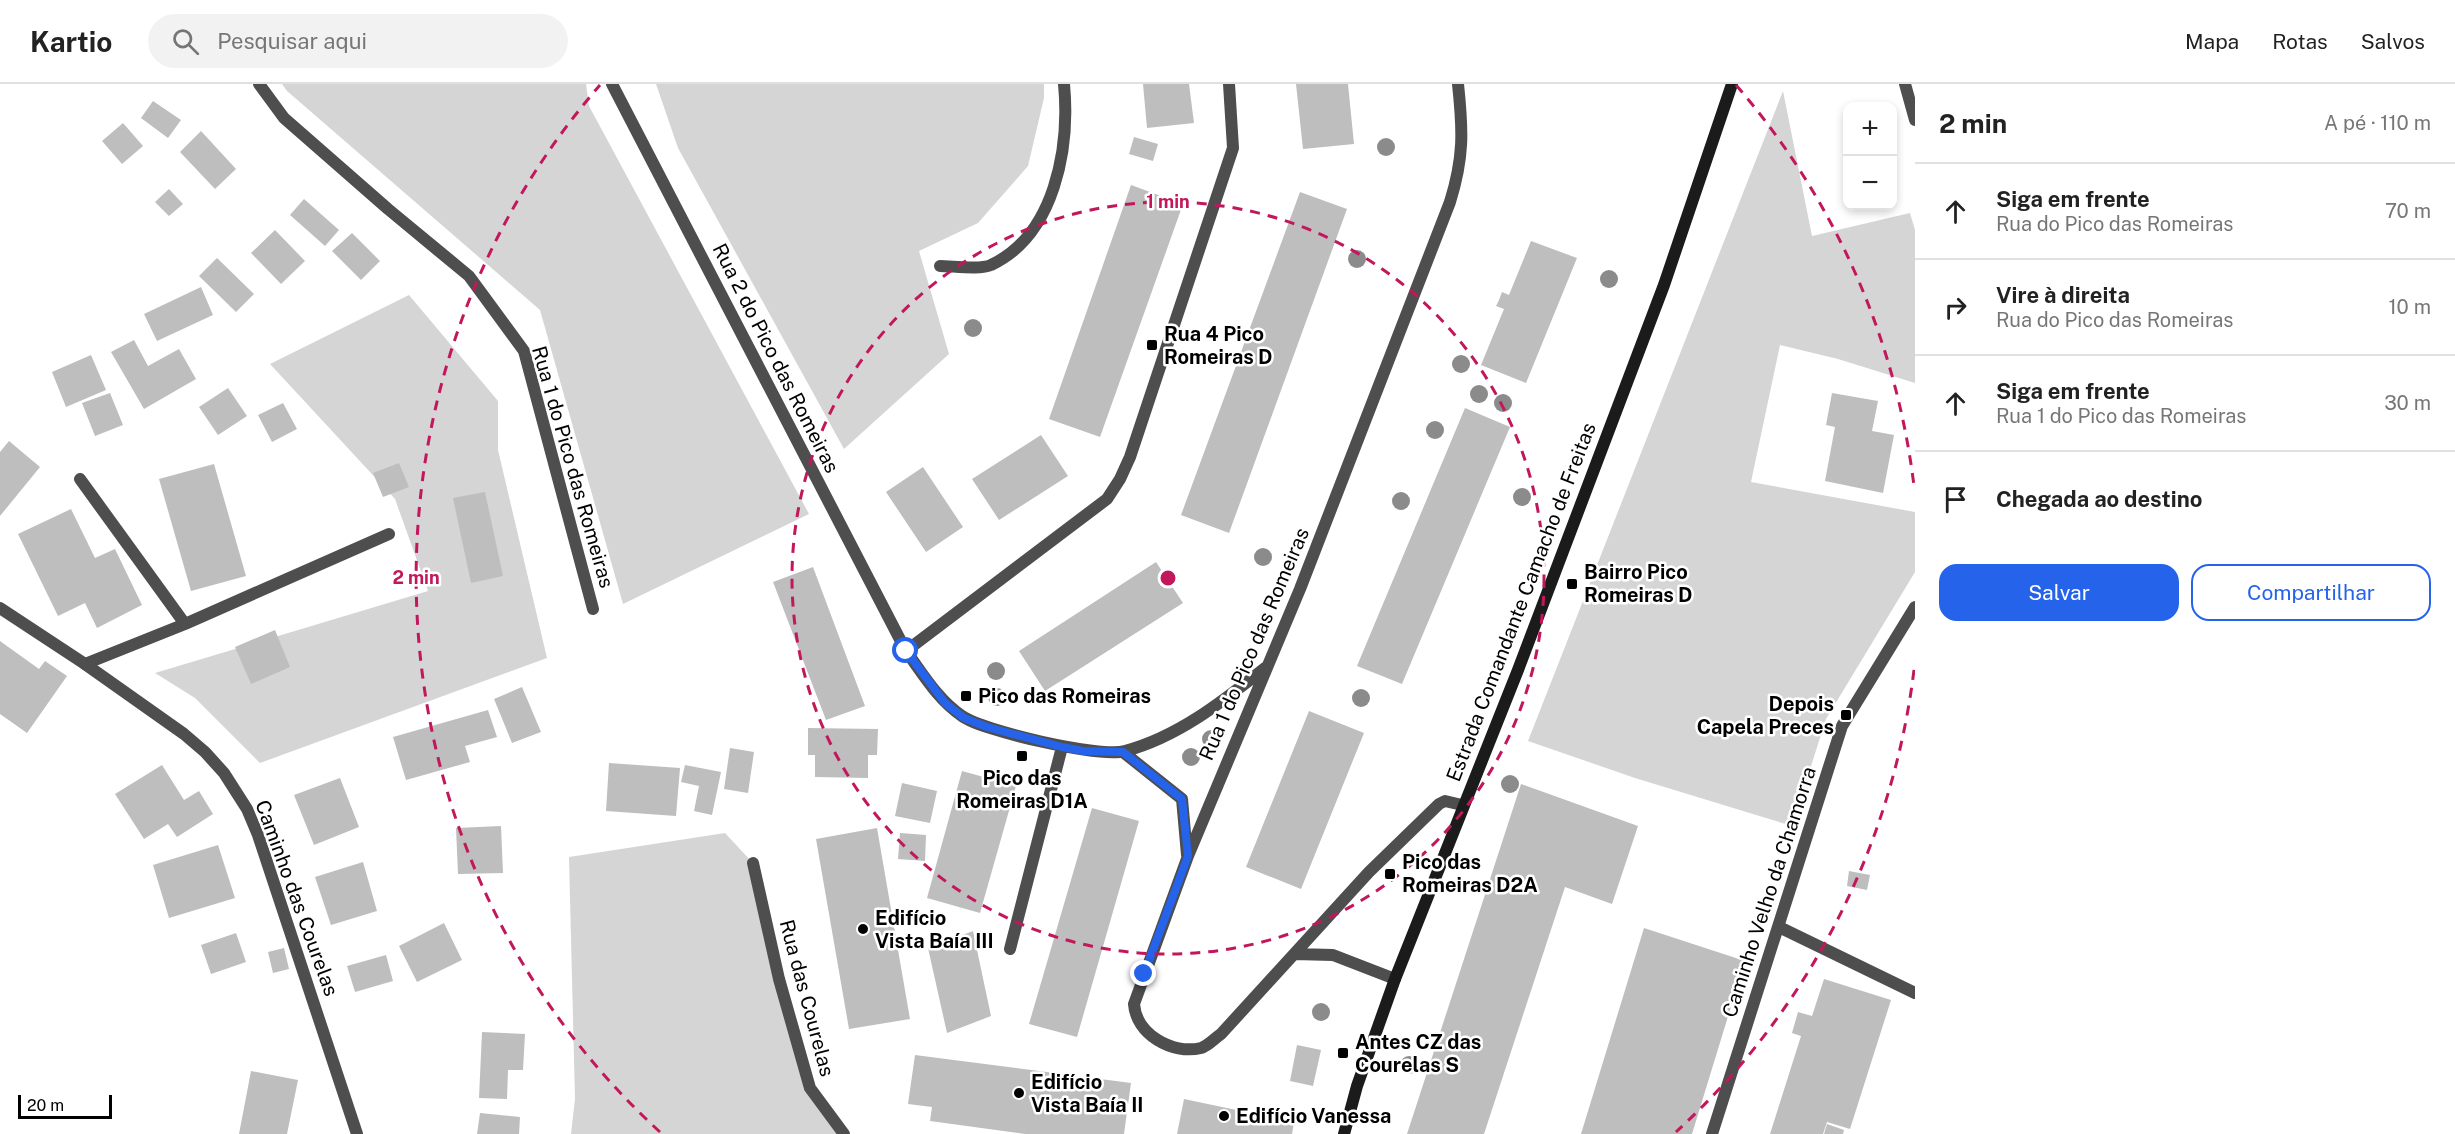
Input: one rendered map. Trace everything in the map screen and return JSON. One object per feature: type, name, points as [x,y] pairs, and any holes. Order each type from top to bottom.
[{"type":"main road","name":"Estrada Comandante Camacho de Freitas","points":[[1344,1134],[1357,1086],[1395,979],[1462,805],[1522,659],[1664,285],[1732,84]]},
{"type":"street","name":"Rua 1 do Pico das Romeiras","points":[[259,84],[284,118],[387,209],[469,276],[524,351],[593,609]]},
{"type":"street","name":"Rua 2 do Pico das Romeiras","points":[[612,84],[906,651],[945,703],[964,718],[987,727],[1083,751],[1123,752]]},
{"type":"street","points":[[940,266],[989,267],[1024,243],[1050,198],[1063,154],[1064,84]]},
{"type":"street","points":[[906,651],[1107,499],[1120,479],[1130,457],[1233,147],[1229,84]]},
{"type":"street","name":"Rua 1 do Pico das Romeiras","points":[[1458,84],[1462,129],[1459,171],[1450,202],[1300,588],[1188,856],[1134,1004],[1134,1012],[1143,1029],[1164,1043],[1180,1048],[1202,1047],[1221,1034],[1369,872],[1439,804],[1445,801],[1462,805]]},
{"type":"street","points":[[1905,84],[1915,120]]},
{"type":"street","points":[[80,479],[185,624]]},
{"type":"street","points":[[86,664],[185,624],[389,534]]},
{"type":"street","name":"Caminho Velho da Chamorra","points":[[1712,1134],[1842,726],[1915,607]]},
{"type":"street","name":"Caminho das Courelas","points":[[0,608],[86,664],[184,734],[224,772],[247,809],[271,872],[357,1134]]},
{"type":"street","points":[[1188,856],[1182,799],[1123,752],[1166,735],[1214,709],[1266,667]]},
{"type":"street","points":[[1010,949],[1062,747]]},
{"type":"street","name":"Rua das Courelas","points":[[753,863],[779,979],[810,1088],[843,1134]]},
{"type":"street","points":[[1779,927],[1915,993]]},
{"type":"street","points":[[1294,954],[1333,956],[1395,979]]},
{"type":"shaded area","points":[[282,84],[586,84],[589,106],[809,514],[623,604],[540,310],[287,91]]},
{"type":"shaded area","points":[[656,84],[1044,84],[1044,98],[1028,166],[978,223],[919,251],[949,354],[844,449],[678,148]]},
{"type":"shaded area","points":[[1783,91],[1812,236],[1910,213],[1915,230],[1915,383],[1838,359],[1780,345],[1751,482],[1915,512],[1915,572],[1826,719],[1792,826],[1635,778],[1528,741]]},
{"type":"shaded area","points":[[409,295],[498,401],[498,450],[547,658],[260,763],[195,698],[155,673],[428,591],[395,499],[270,364]]},
{"type":"shaded area","points":[[725,833],[753,863],[810,1088],[844,1134],[571,1134],[575,1099],[569,857]]},
{"type":"building","points":[[1143,84],[1189,84],[1194,123],[1147,128]]},
{"type":"building","points":[[1296,84],[1348,84],[1354,144],[1303,149]]},
{"type":"building","points":[[153,101],[181,120],[168,138],[141,118]]},
{"type":"building","points":[[123,123],[143,146],[122,164],[102,141]]},
{"type":"building","points":[[201,131],[236,169],[215,189],[180,152]]},
{"type":"building","points":[[1134,137],[1158,144],[1153,161],[1129,154]]},
{"type":"building","points":[[1131,185],[1183,204],[1100,437],[1049,419]]},
{"type":"building","points":[[169,189],[183,204],[169,216],[155,202]]},
{"type":"building","points":[[1300,192],[1347,209],[1229,533],[1181,515]]},
{"type":"building","points":[[304,199],[339,230],[325,246],[290,215]]},
{"type":"building","points":[[275,230],[305,261],[281,284],[251,253]]},
{"type":"building","points":[[352,233],[380,261],[361,280],[332,251]]},
{"type":"building","points":[[1531,241],[1577,258],[1526,383],[1481,365],[1504,309],[1496,306],[1502,292],[1509,295]]},
{"type":"building","points":[[217,258],[254,294],[236,312],[199,276]]},
{"type":"building","points":[[201,287],[213,315],[157,341],[144,314]]},
{"type":"building","points":[[134,340],[148,366],[179,349],[196,379],[144,409],[111,352]]},
{"type":"building","points":[[91,355],[106,390],[66,407],[52,372]]},
{"type":"building","points":[[228,388],[247,416],[218,435],[199,407]]},
{"type":"building","points":[[110,393],[123,425],[95,436],[82,403]]},
{"type":"building","points":[[1832,393],[1878,401],[1872,431],[1894,435],[1883,493],[1825,481],[1835,427],[1826,425]]},
{"type":"building","points":[[283,403],[297,429],[272,442],[258,415]]},
{"type":"building","points":[[1465,408],[1510,427],[1402,684],[1357,666]]},
{"type":"building","points":[[1041,435],[1068,476],[999,520],[972,479]]},
{"type":"building","points":[[9,441],[40,467],[0,516],[0,452]]},
{"type":"building","points":[[399,463],[409,487],[383,497],[373,473]]},
{"type":"building","points":[[214,464],[246,576],[191,591],[159,479]]},
{"type":"building","points":[[923,467],[963,527],[926,552],[886,492]]},
{"type":"building","points":[[485,492],[503,576],[471,583],[453,498]]},
{"type":"building","points":[[71,509],[95,558],[115,549],[142,605],[97,628],[85,603],[58,616],[18,534]]},
{"type":"building","points":[[1156,562],[1183,603],[1045,691],[1019,651]]},
{"type":"building","points":[[813,567],[865,706],[826,720],[773,582]]},
{"type":"building","points":[[275,630],[290,667],[251,684],[235,647]]},
{"type":"building","points":[[0,641],[39,669],[45,661],[67,676],[27,733],[0,714]]},
{"type":"building","points":[[522,687],[541,732],[512,743],[494,699]]},
{"type":"building","points":[[488,710],[497,737],[465,746],[470,762],[406,780],[393,737]]},
{"type":"building","points":[[1309,711],[1364,733],[1301,889],[1246,867]]},
{"type":"building","points":[[808,728],[878,729],[877,755],[868,755],[868,778],[815,777],[815,755],[808,755]]},
{"type":"building","points":[[730,748],[754,752],[748,793],[724,789]]},
{"type":"building","points":[[609,763],[680,768],[676,816],[606,811]]},
{"type":"building","points":[[162,765],[184,800],[199,791],[213,814],[177,837],[168,824],[144,839],[115,794]]},
{"type":"building","points":[[685,765],[721,772],[712,815],[694,811],[699,786],[681,782]]},
{"type":"building","points":[[962,771],[1016,786],[980,913],[927,898]]},
{"type":"building","points":[[340,778],[359,827],[314,845],[294,795]]},
{"type":"building","points":[[902,783],[937,791],[930,823],[895,816]]},
{"type":"building","points":[[1521,784],[1638,826],[1612,904],[1565,887],[1484,1134],[1407,1134]]},
{"type":"building","points":[[1092,808],[1139,821],[1077,1037],[1029,1024]]},
{"type":"building","points":[[501,826],[503,873],[458,874],[456,828]]},
{"type":"building","name":"Edifício Vista Baía III","points":[[877,828],[910,1019],[849,1029],[816,839]]},
{"type":"building","points":[[900,833],[926,835],[925,861],[898,859]]},
{"type":"building","points":[[218,845],[235,898],[169,918],[153,865]]},
{"type":"building","points":[[363,862],[377,911],[331,925],[315,877]]},
{"type":"building","points":[[1849,871],[1870,875],[1867,890],[1847,886]]},
{"type":"building","points":[[444,923],[462,960],[417,982],[399,946]]},
{"type":"building","points":[[1644,928],[1745,961],[1692,1134],[1581,1134]]},
{"type":"building","points":[[973,931],[991,1016],[947,1033],[928,948]]},
{"type":"building","points":[[236,933],[246,962],[211,974],[201,945]]},
{"type":"building","points":[[284,948],[289,969],[273,973],[268,952]]},
{"type":"building","points":[[386,955],[393,981],[355,992],[347,966]]},
{"type":"building","points":[[1824,979],[1891,1000],[1850,1129],[1827,1122],[1823,1134],[1770,1134],[1801,1036],[1792,1033],[1798,1012],[1812,1016]]},
{"type":"building","points":[[482,1032],[525,1034],[523,1070],[508,1070],[507,1099],[479,1098]]},
{"type":"building","points":[[1297,1045],[1321,1050],[1313,1086],[1290,1081]]},
{"type":"building","name":"Edifício Vista Baía II","points":[[915,1055],[1131,1083],[1124,1134],[1025,1134],[930,1121],[932,1107],[908,1104]]},
{"type":"building","points":[[251,1071],[298,1080],[287,1134],[239,1134]]},
{"type":"building","name":"Edifício Vanessa","points":[[1184,1099],[1294,1122],[1292,1134],[1177,1134]]},
{"type":"building","points":[[480,1113],[520,1117],[519,1134],[477,1134]]},
{"type":"building","points":[[1827,1124],[1844,1130],[1843,1134],[1824,1134]]},
{"type":"place","name":"Rua 4 Pico Romeiras D","points":[[1152,345]]},
{"type":"place","name":"Bairro Pico Romeiras D","points":[[1572,584]]},
{"type":"place","name":"Pico das Romeiras","points":[[966,696]]},
{"type":"place","name":"Depois Capela Preces","points":[[1846,715]]},
{"type":"place","name":"Pico das Romeiras D1A","points":[[1022,756]]},
{"type":"place","name":"Pico das Romeiras D2A","points":[[1390,874]]},
{"type":"place","name":"Edifício Vista Baía III","points":[[863,929]]},
{"type":"place","name":"Antes CZ das Courelas S","points":[[1343,1053]]},
{"type":"place","name":"Edifício Vista Baía II","points":[[1019,1093]]},
{"type":"place","name":"Edifício Vanessa","points":[[1224,1116]]},
{"type":"route","points":[[906,651],[945,703],[964,718],[987,727],[1062,747],[1083,751],[1123,752],[1182,799],[1188,856],[1144,974]]}]
